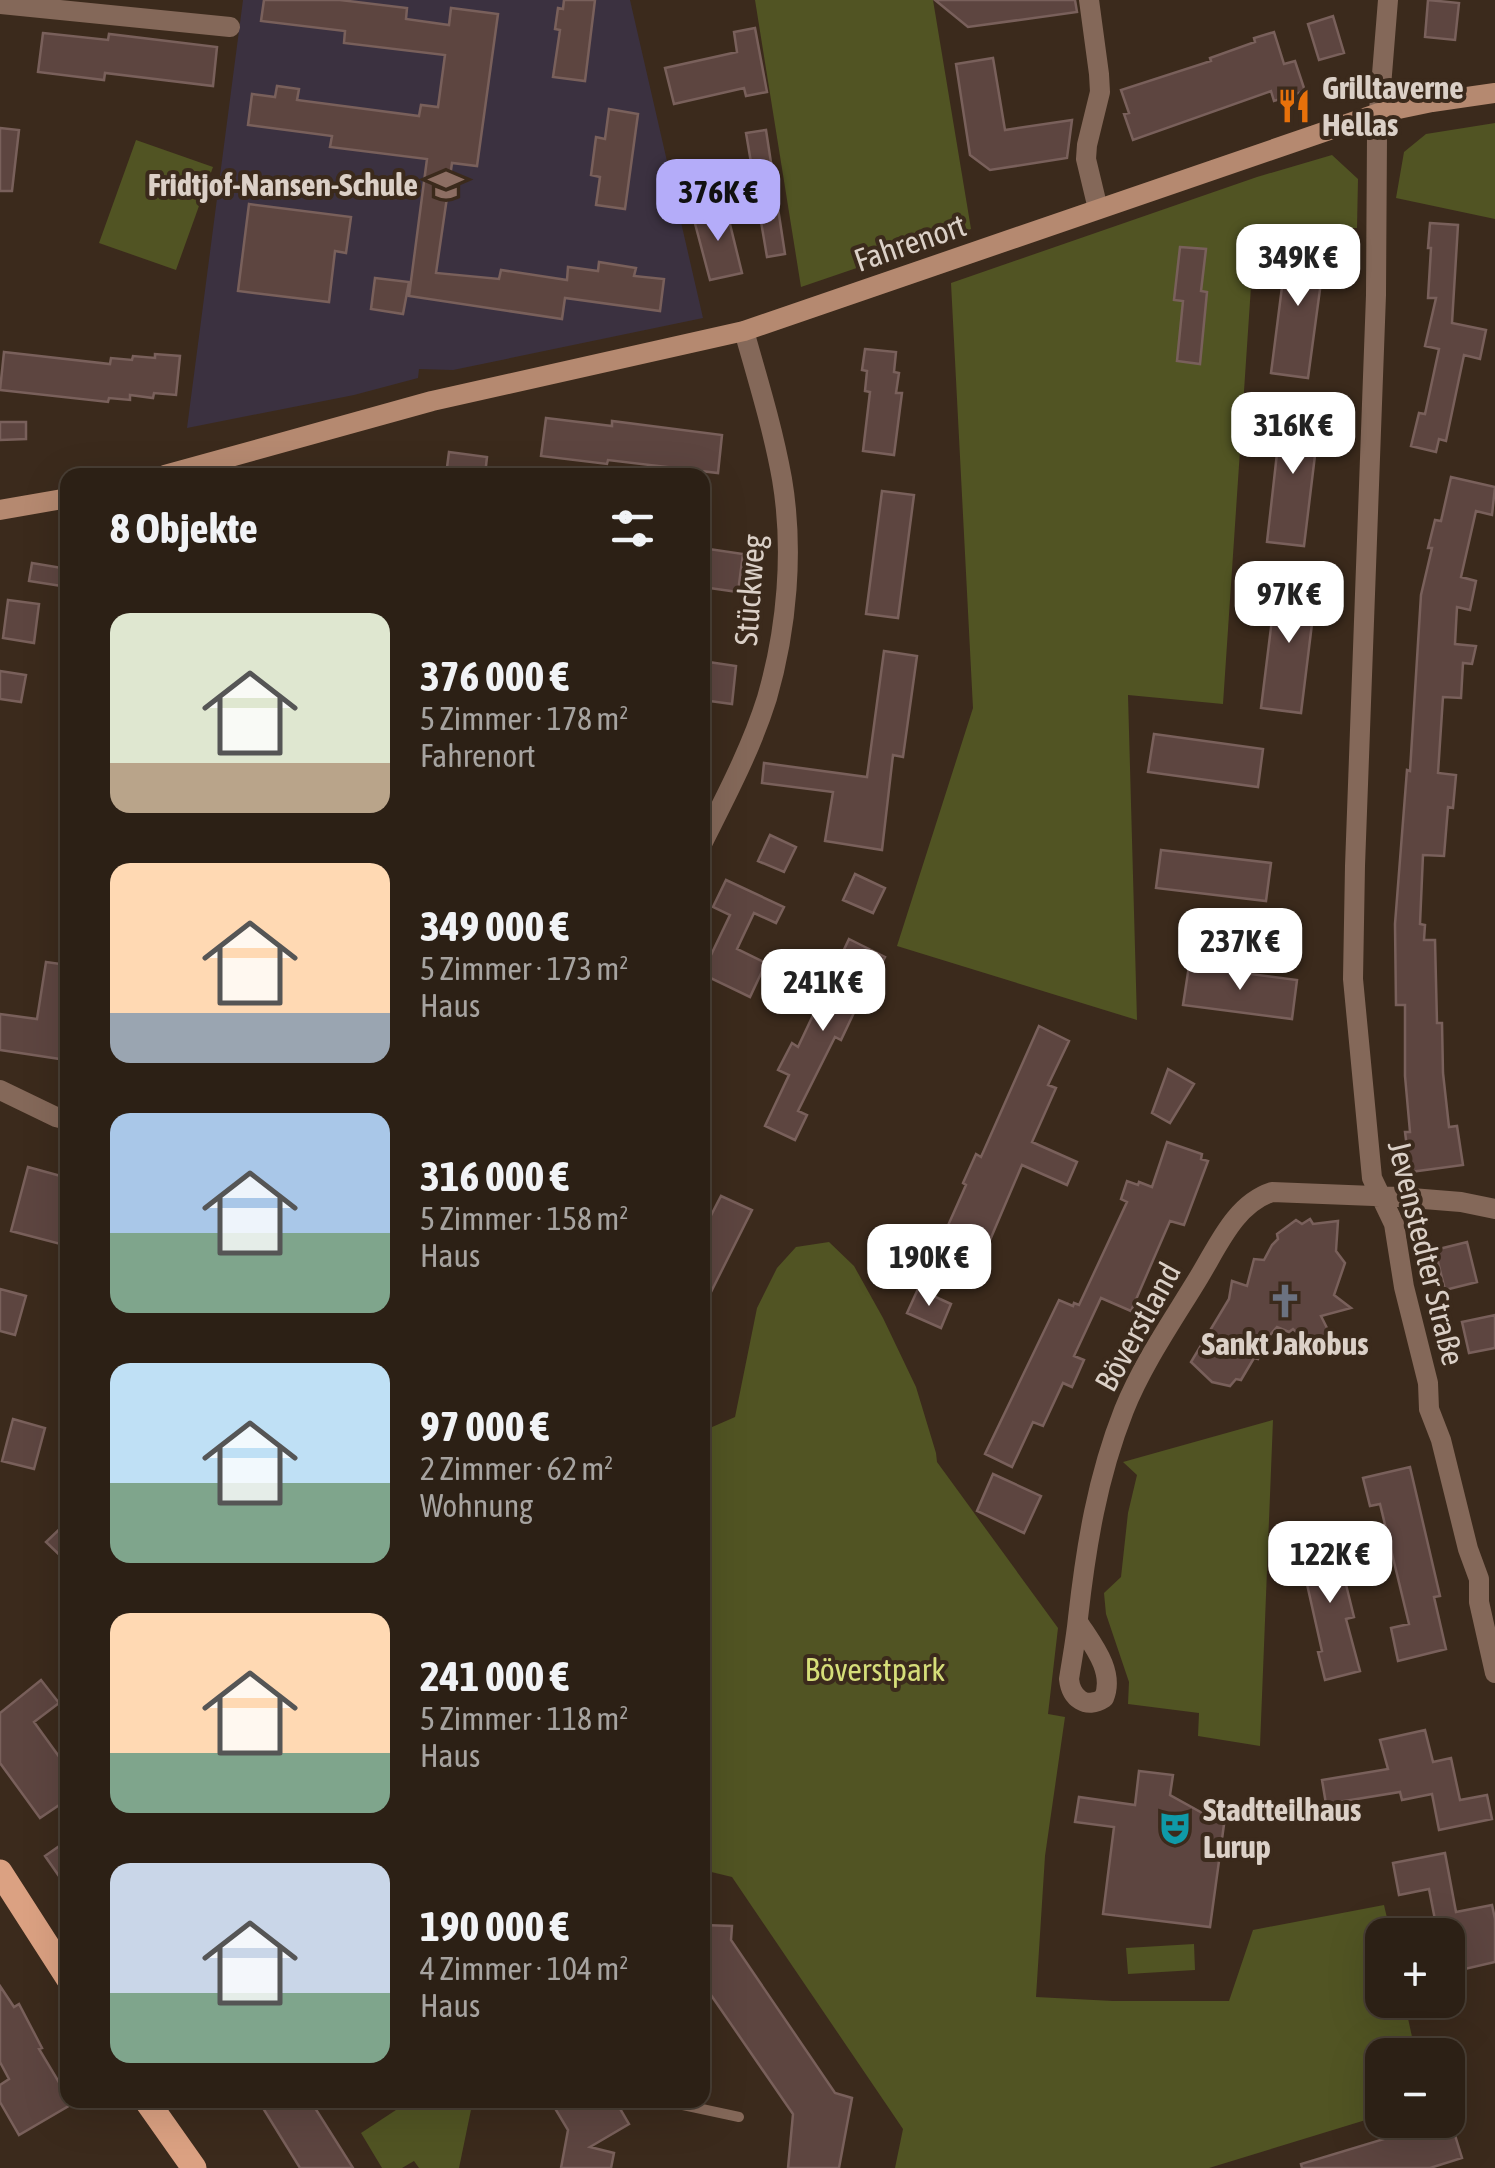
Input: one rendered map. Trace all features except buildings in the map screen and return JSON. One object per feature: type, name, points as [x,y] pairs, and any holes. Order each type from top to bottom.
[{"type":"main road","points":[[0,1872],[60,1966]]},
{"type":"main road","points":[[152,2108],[194,2168]]},
{"type":"street","points":[[1090,0],[1100,92],[1086,160],[1098,209]]},
{"type":"street","name":"Jevenstedter Straße","points":[[1388,0],[1379,113],[1353,979],[1372,1178],[1394,1224],[1404,1287],[1428,1382],[1429,1409],[1478,1579],[1479,1602],[1495,1673]]},
{"type":"street","points":[[0,4],[230,27]]},
{"type":"street","name":"Fahrenort","points":[[192,468],[432,401],[744,332],[1379,113],[1495,93]]},
{"type":"street","name":"Stückweg","points":[[710,827],[753,736],[770,685],[784,618],[787,543],[782,483],[744,332]]},
{"type":"street","points":[[0,510],[60,499]]},
{"type":"street","points":[[0,1090],[60,1118]]},
{"type":"street","name":"Böverstland","points":[[1078,1622],[1088,1537],[1125,1408],[1138,1379],[1238,1215],[1258,1196],[1272,1192],[1460,1202],[1495,1209]]},
{"type":"lane","points":[[697,2108],[739,2117]]},
{"type":"shaded area","name":"Fridtjof-Nansen-Schule","points":[[243,0],[630,0],[703,318],[453,370],[419,369],[418,378],[354,395],[187,428]]},
{"type":"green space","points":[[755,0],[933,0],[971,229],[801,287]]},
{"type":"green space","points":[[1495,123],[1495,219],[1396,198],[1404,152],[1426,134]]},
{"type":"green space","points":[[136,140],[213,167],[176,270],[99,243]]},
{"type":"green space","points":[[1332,155],[1358,179],[1357,228],[1255,227],[1223,704],[1128,695],[1137,1020],[897,946],[973,708],[951,283],[1257,177]]},
{"type":"green space","name":"Böverstpark","points":[[829,1242],[854,1266],[916,1387],[937,1462],[1058,1628],[1048,1714],[1065,1717],[1045,1856],[1036,1997],[1229,2001],[1253,1930],[1384,1905],[1387,1918],[1365,1918],[1365,2018],[1408,2018],[1412,2038],[1365,2038],[1365,2120],[1209,2168],[895,2168],[903,2129],[732,1877],[710,1872],[710,1428],[735,1417],[757,1308],[777,1268],[796,1247]]},
{"type":"green space","points":[[1273,1420],[1260,1746],[1198,1736],[1199,1713],[1128,1704],[1129,1682],[1106,1614],[1104,1593],[1121,1577],[1128,1513],[1137,1475],[1123,1462]]},
{"type":"green space","points":[[1194,1944],[1195,1970],[1128,1974],[1126,1948]]},
{"type":"green space","points":[[399,2108],[471,2108],[459,2168],[419,2168],[414,2161],[402,2168],[382,2168],[361,2133]]},
{"type":"place","name":"Grilltaverne Hellas","points":[[1294,106]]},
{"type":"place","name":"Fridtjof-Nansen-Schule","points":[[446,185]]},
{"type":"place","name":"Sankt Jakobus","points":[[1285,1301]]},
{"type":"place","name":"Stadtteilhaus Lurup","points":[[1175,1828]]}]
